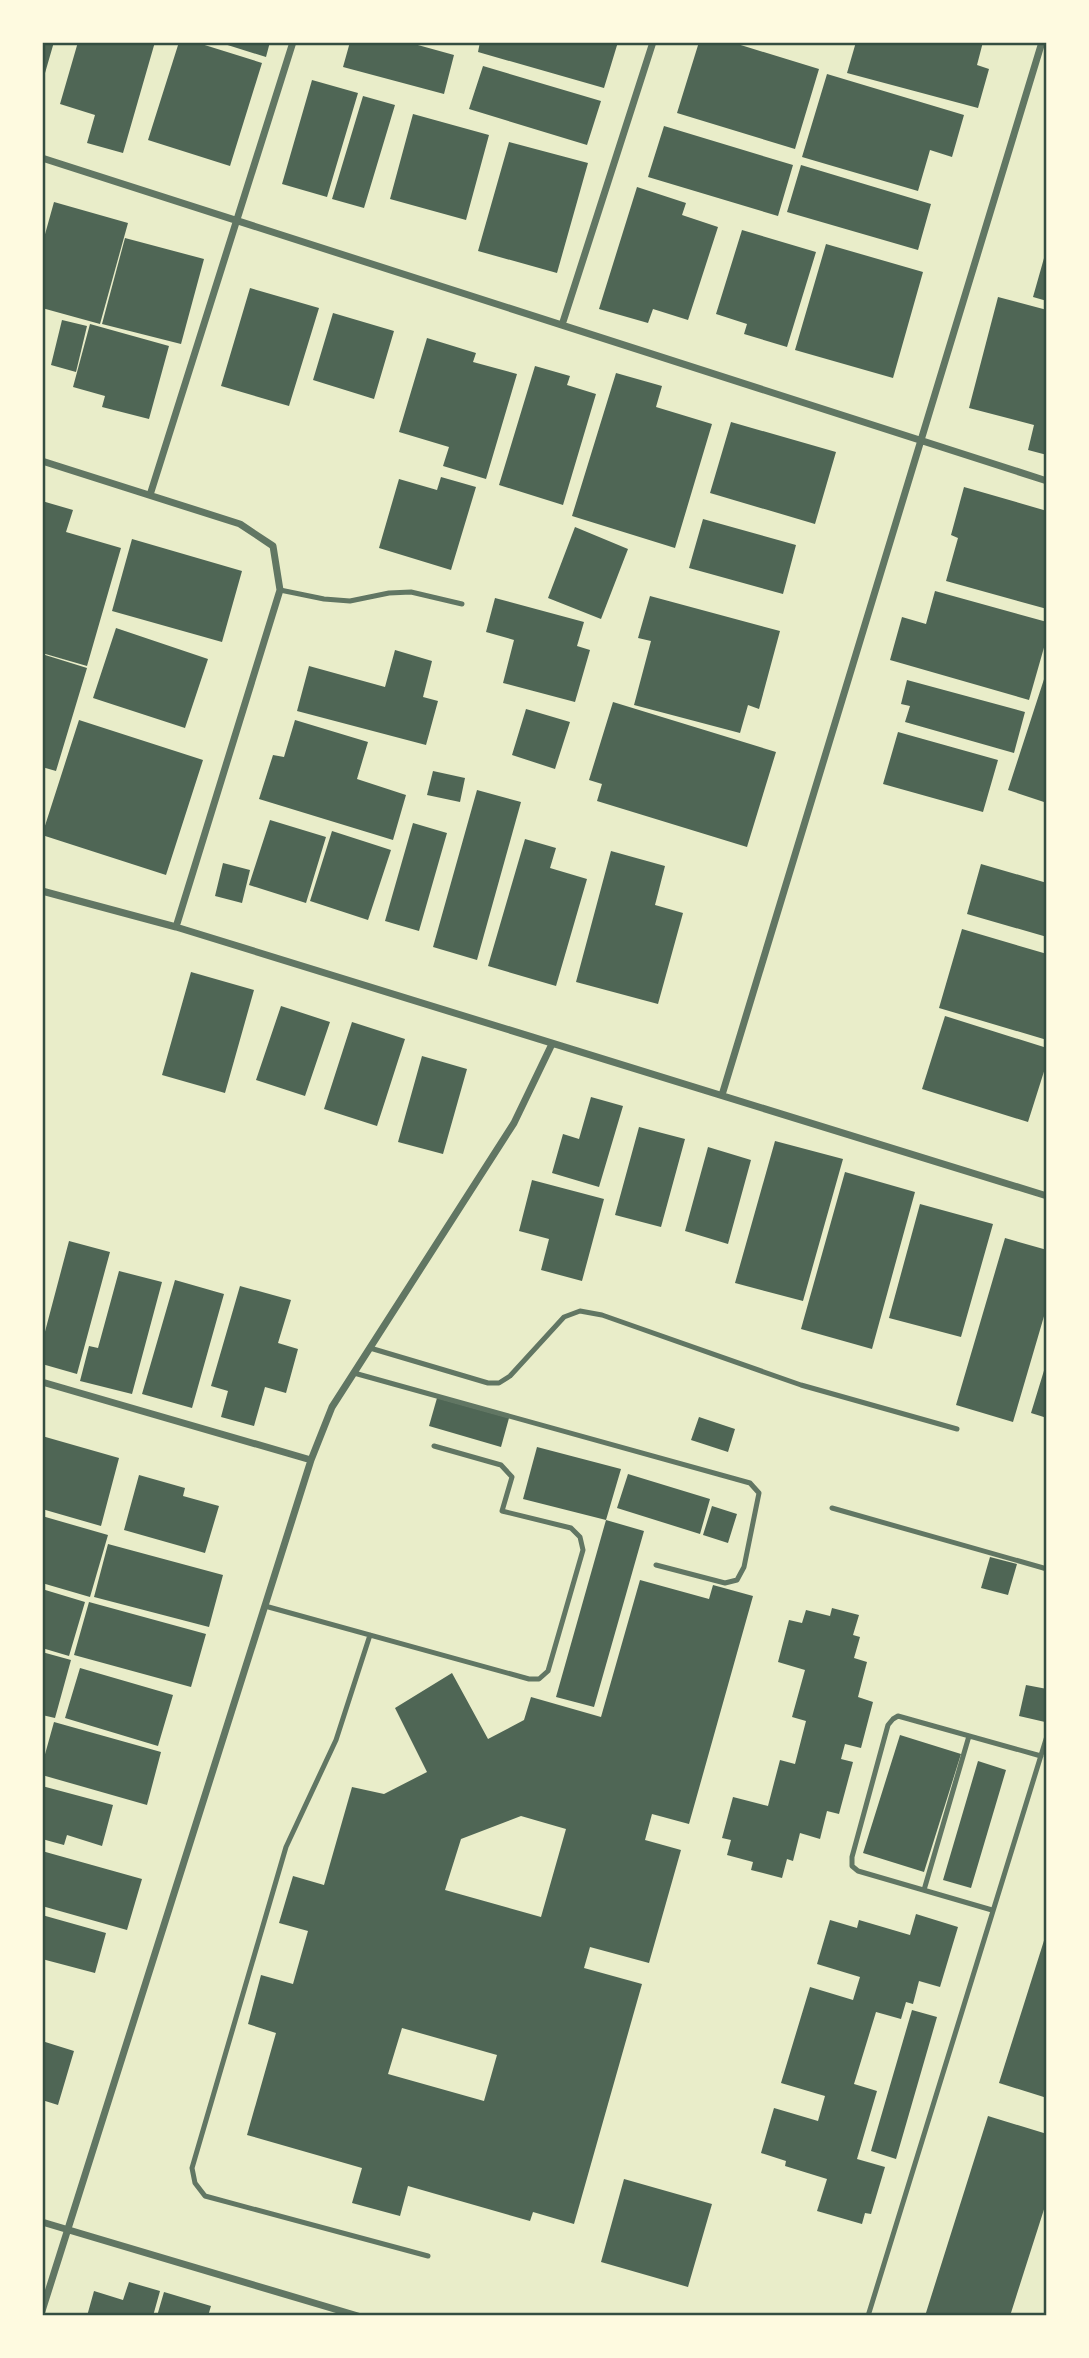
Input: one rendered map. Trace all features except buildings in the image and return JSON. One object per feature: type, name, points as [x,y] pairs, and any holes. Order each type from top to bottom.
[{"type":"street","points":[[150,495],[293,42]]},
{"type":"street","points":[[562,325],[653,42]]},
{"type":"street","points":[[722,1095],[1042,42]]},
{"type":"street","points":[[42,158],[1047,481]]},
{"type":"street","points":[[42,461],[240,524],[273,546],[280,590],[176,927]]},
{"type":"street","points":[[42,891],[176,927],[1047,1196]]},
{"type":"street","points":[[42,2311],[311,1460],[332,1407],[514,1123],[552,1044]]},
{"type":"street","points":[[42,1382],[311,1460]]},
{"type":"street","points":[[42,2222],[358,2316]]},
{"type":"lane","points":[[280,590],[324,599],[351,601],[389,593],[411,592],[462,604]]},
{"type":"lane","points":[[370,1348],[488,1383],[499,1383],[510,1376],[564,1317],[580,1311],[602,1315],[801,1385],[957,1429]]},
{"type":"lane","points":[[354,1373],[750,1483],[759,1493],[744,1567],[737,1580],[725,1583],[656,1565]]},
{"type":"lane","points":[[265,1606],[529,1679],[539,1679],[548,1671],[583,1550],[580,1537],[570,1528],[502,1511],[512,1477],[501,1465],[434,1446]]},
{"type":"lane","points":[[832,1508],[1047,1569]]},
{"type":"lane","points":[[370,1635],[337,1740],[286,1847],[192,2168],[195,2183],[205,2196],[428,2256]]},
{"type":"lane","points":[[992,1910],[858,1871],[852,1866],[852,1857],[888,1725],[898,1717],[1041,1756]]},
{"type":"lane","points":[[868,2316],[1047,1735]]},
{"type":"lane","points":[[925,1890],[969,1736]]}]
